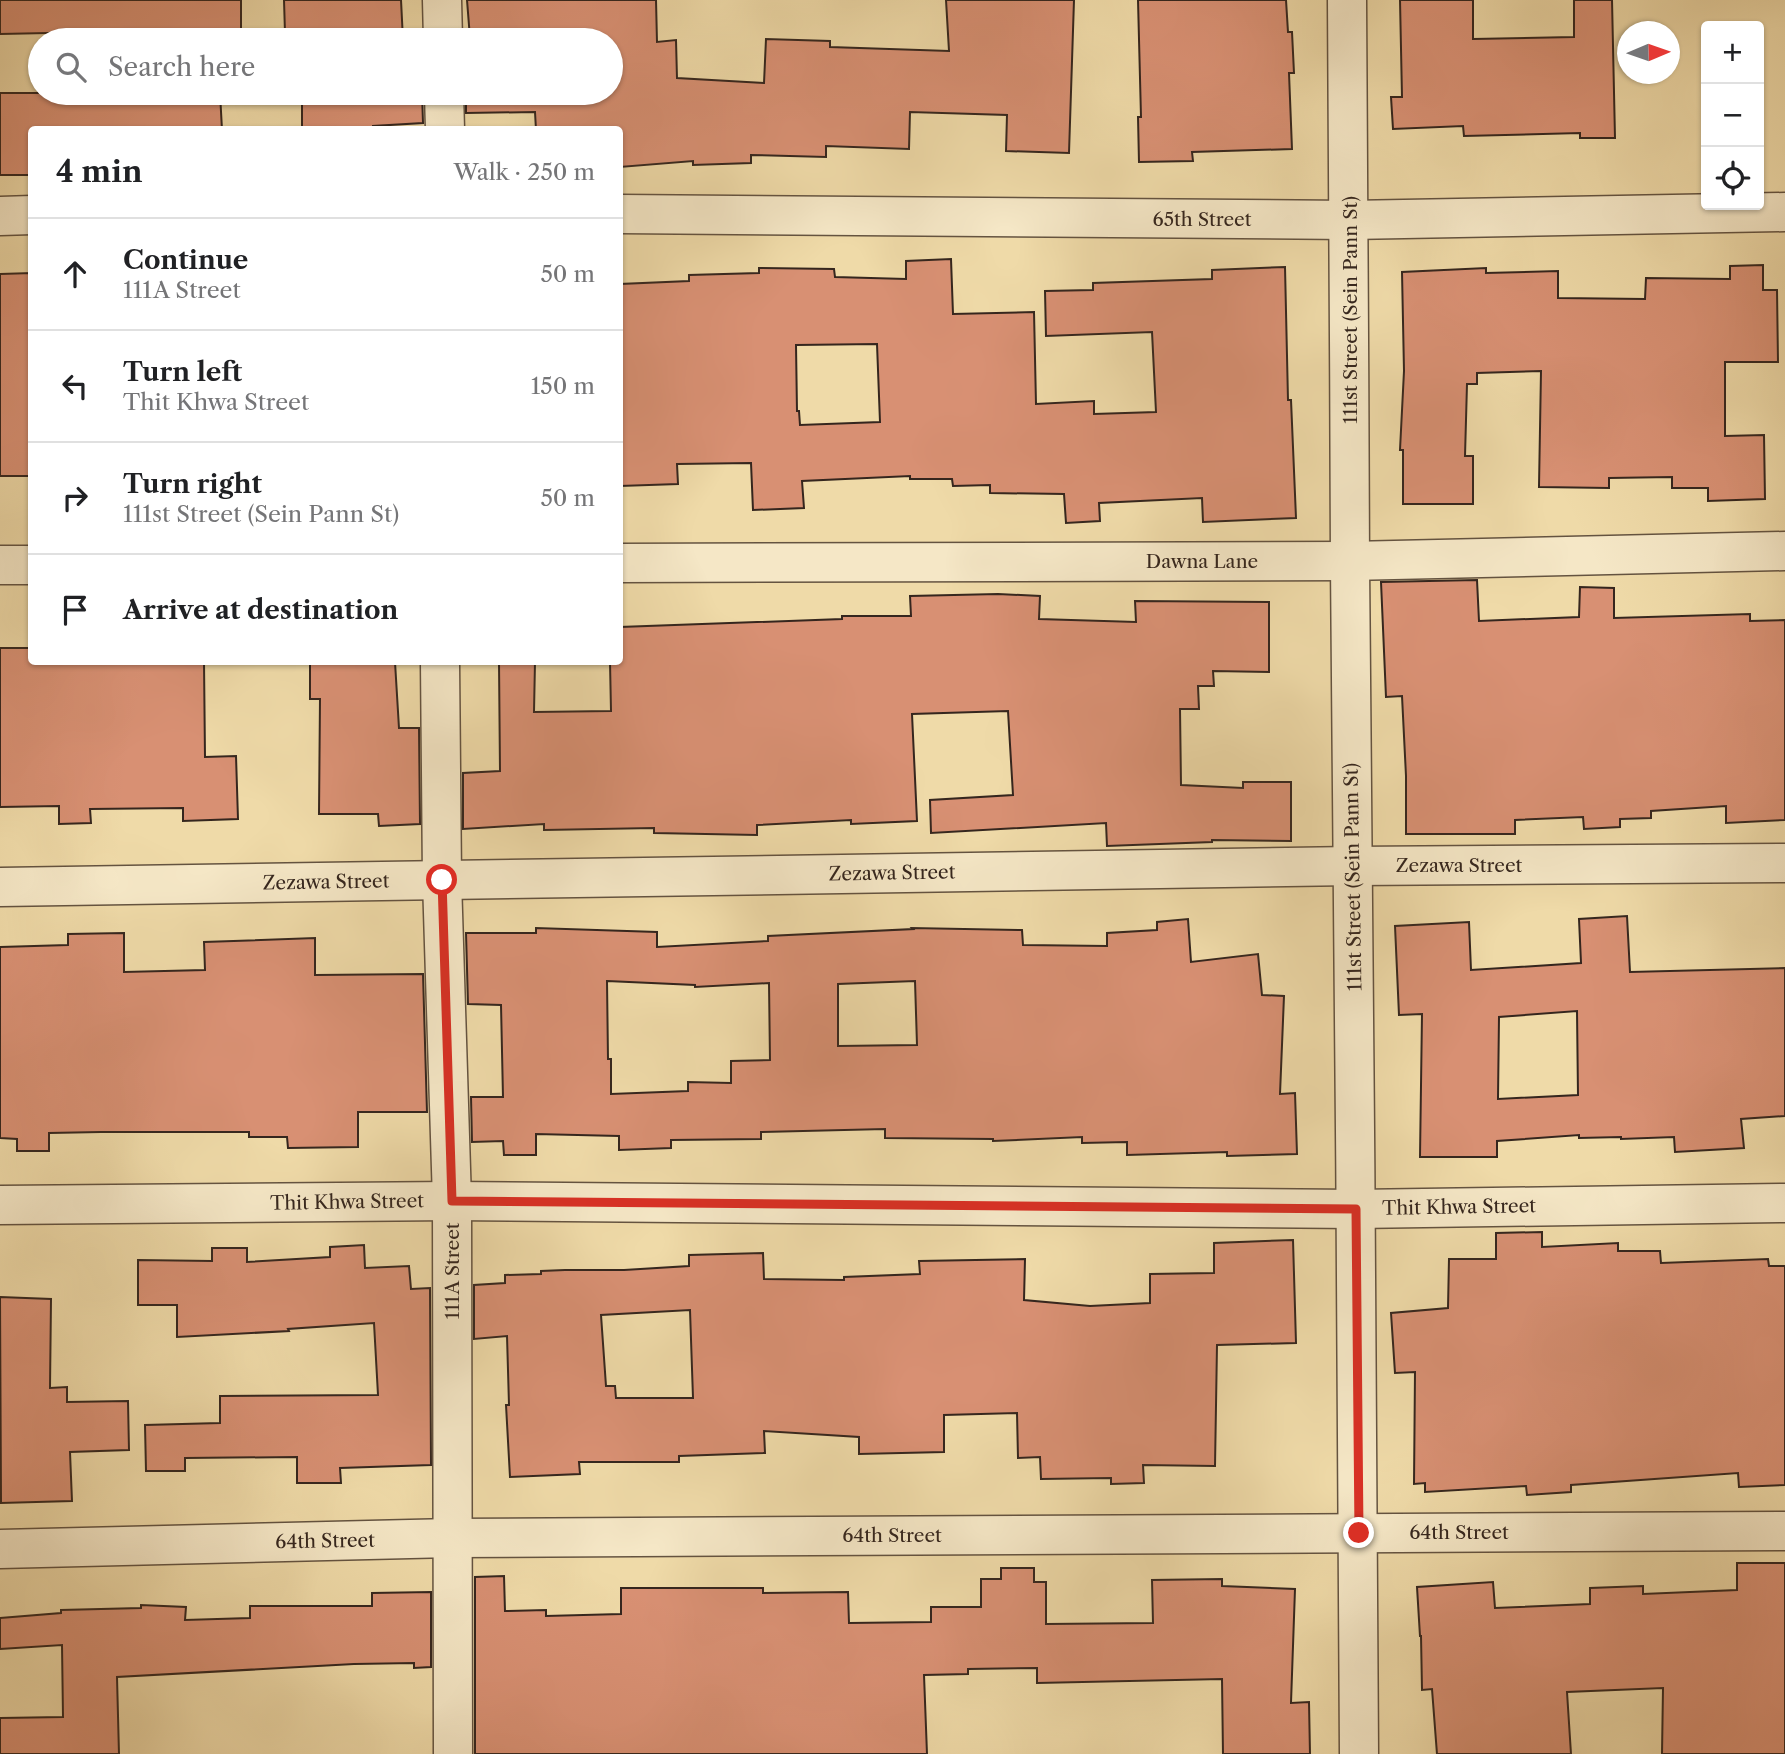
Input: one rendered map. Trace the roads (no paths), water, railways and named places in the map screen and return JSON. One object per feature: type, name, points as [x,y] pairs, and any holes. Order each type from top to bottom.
[{"type":"street","points":[[442,0],[443,28]]},
{"type":"street","name":"111st Street (Sein Pann St)","points":[[1346,0],[1350,220],[1359,1754]]},
{"type":"street","points":[[444,105],[444,126]]},
{"type":"street","name":"65th Street","points":[[623,214],[1350,220],[1785,212]]},
{"type":"street","points":[[0,216],[28,215]]},
{"type":"street","name":"Dawna Lane","points":[[623,563],[1350,561],[1785,551]]},
{"type":"street","points":[[0,565],[28,565]]},
{"type":"street","name":"111A Street","points":[[440,665],[442,880],[452,1201],[453,1754]]},
{"type":"street","name":"Zezawa Street","points":[[0,887],[1353,866],[1785,863]]},
{"type":"street","name":"Thit Khwa Street","points":[[0,1205],[452,1201],[1356,1209],[1785,1203]]},
{"type":"street","name":"64th Street","points":[[0,1549],[452,1538],[1785,1531]]}]
